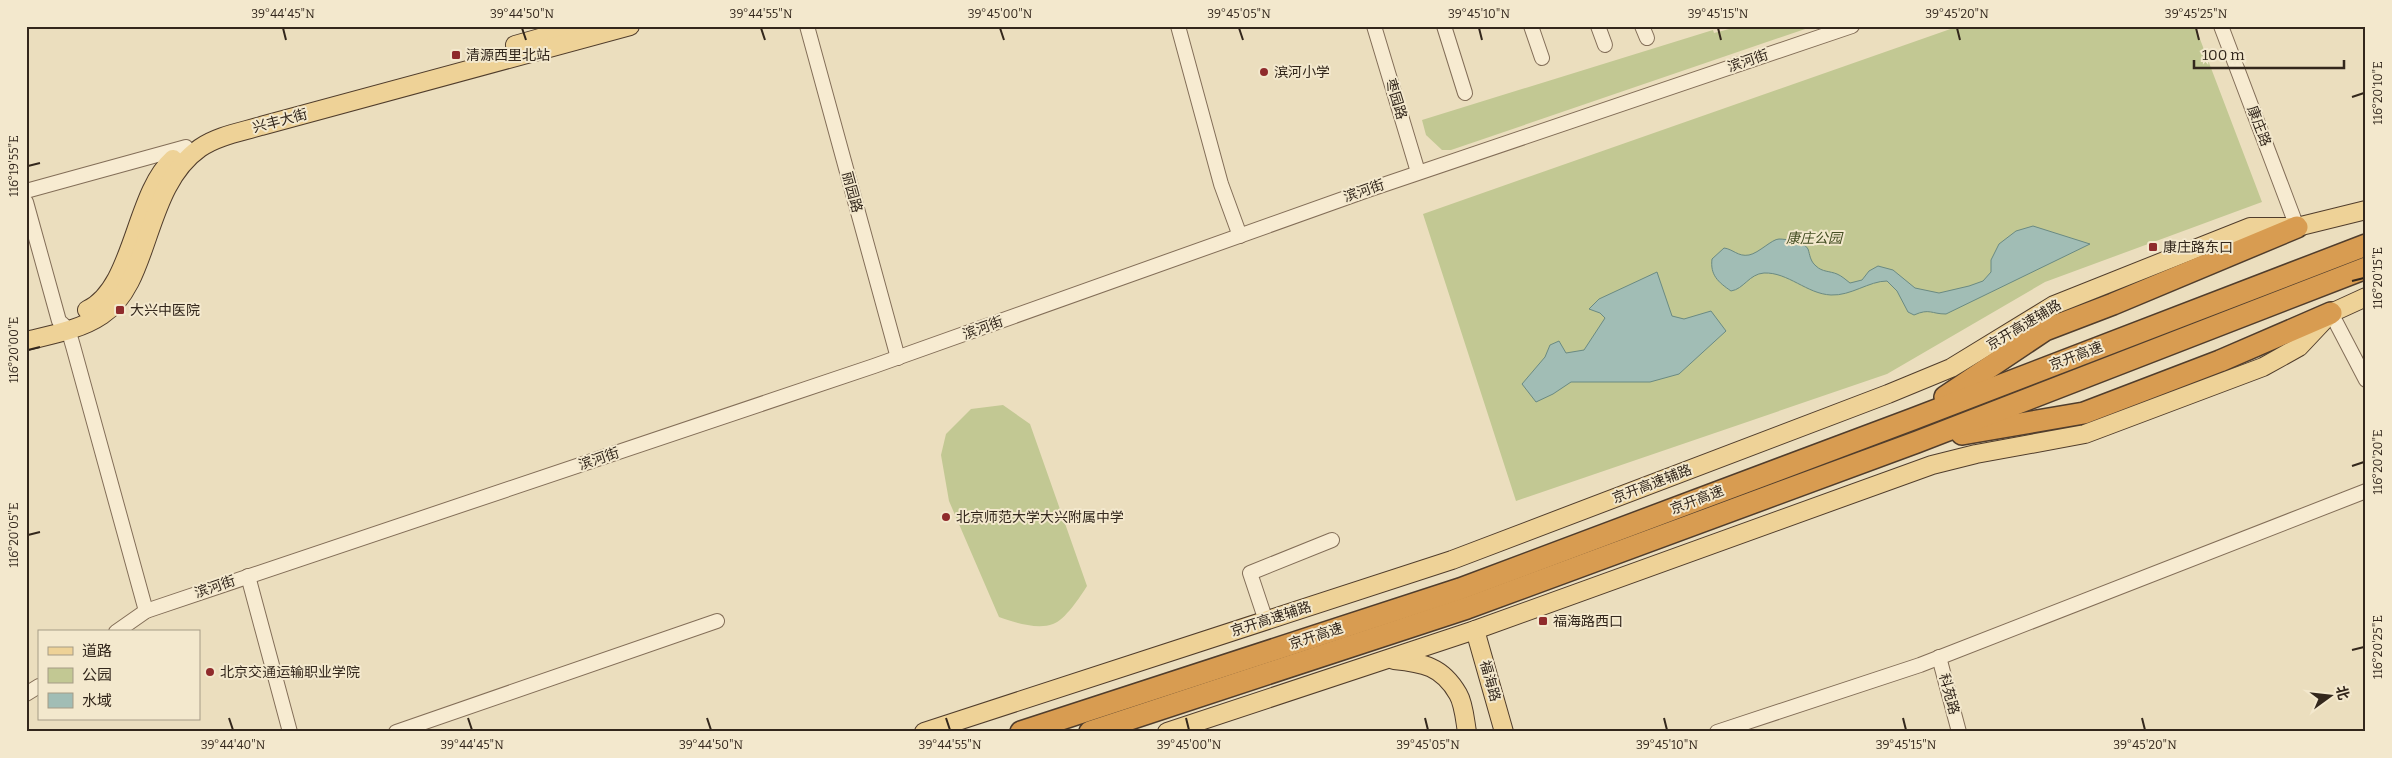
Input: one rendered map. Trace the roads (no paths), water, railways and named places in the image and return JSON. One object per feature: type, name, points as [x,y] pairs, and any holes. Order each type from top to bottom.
[{"type":"highway","points":[[1913,419],[2045,330],[2113,304],[2297,227]]},
{"type":"highway","name":"京开高速","points":[[1021,732],[1460,589],[1913,419],[2366,244]]},
{"type":"highway","name":"京开高速","points":[[1090,732],[1467,608],[1917,442],[2366,268]]},
{"type":"highway","points":[[1917,442],[2084,414],[2220,361],[2331,313]]},
{"type":"main road","name":"兴丰大街","points":[[26,341],[64,325],[92,308],[104,297],[119,273],[156,182],[168,163],[201,136],[222,127],[582,26]]},
{"type":"main road","name":"兴丰大街","points":[[26,330],[64,325],[102,316],[116,302],[130,282],[160,202],[174,175],[200,148],[218,139],[260,126],[630,26]]},
{"type":"main road","name":"京开高速辅路","points":[[924,732],[1452,560],[1888,394],[1951,368],[2054,305],[2250,227],[2297,227],[2366,210]]},
{"type":"main road","points":[[1167,732],[1475,630],[1932,465],[1976,454],[2085,434],[2263,367],[2299,347],[2331,313],[2366,297]]},
{"type":"main road","name":"福海路","points":[[1475,630],[1504,732]]},
{"type":"main road","points":[[1388,659],[1419,662],[1437,669],[1459,695],[1467,732]]},
{"type":"street","name":"丽园路","points":[[807,26],[898,358]]},
{"type":"street","points":[[1178,26],[1221,184],[1240,236]]},
{"type":"street","name":"枣园路","points":[[1374,26],[1418,172]]},
{"type":"street","points":[[1444,26],[1465,93]]},
{"type":"street","points":[[1531,26],[1542,58]]},
{"type":"street","points":[[1598,26],[1605,45]]},
{"type":"street","name":"滨河街","points":[[119,630],[146,611],[898,358],[1418,172],[1852,26]]},
{"type":"street","name":"康庄路","points":[[2220,26],[2297,227]]},
{"type":"street","points":[[26,191],[186,147]]},
{"type":"street","points":[[26,202],[64,325],[146,611]]},
{"type":"street","points":[[2331,313],[2366,380]]},
{"type":"street","points":[[1717,732],[1939,657],[2366,491]]},
{"type":"street","points":[[1266,621],[1250,573],[1332,540]]},
{"type":"street","points":[[248,576],[290,732]]},
{"type":"street","points":[[396,732],[717,621]]},
{"type":"street","name":"科苑路","points":[[1939,657],[1959,732]]},
{"type":"street","points":[[26,694],[38,687]]},
{"type":"water","points":[[2033,226],[2090,244],[1946,314],[1927,312],[1914,315],[1908,312],[1897,291],[1887,281],[1873,283],[1838,295],[1831,295],[1814,291],[1781,276],[1764,273],[1754,276],[1736,290],[1731,291],[1716,278],[1712,269],[1712,259],[1724,248],[1742,255],[1749,255],[1776,240],[1782,239],[1803,244],[1808,249],[1812,262],[1818,268],[1839,275],[1850,283],[1862,280],[1869,271],[1878,266],[1893,270],[1915,288],[1939,293],[1983,281],[1991,272],[1991,260],[1999,244],[2016,231]]},
{"type":"water","points":[[1657,272],[1672,316],[1684,319],[1711,311],[1726,331],[1679,374],[1650,382],[1571,382],[1536,402],[1522,384],[1545,357],[1550,345],[1559,341],[1566,353],[1584,350],[1605,318],[1600,313],[1589,309],[1599,299]]},
{"type":"place","name":"清源西里北站","points":[[456,55]]},
{"type":"place","name":"滨河小学","points":[[1264,72]]},
{"type":"place","name":"康庄路东口","points":[[2153,247]]},
{"type":"place","name":"大兴中医院","points":[[120,310]]},
{"type":"place","name":"北京师范大学大兴附属中学","points":[[946,517]]},
{"type":"place","name":"福海路西口","points":[[1543,621]]},
{"type":"place","name":"北京交通运输职业学院","points":[[210,672]]},
{"type":"park label","name":"康庄公园","points":[[1814,238]]}]
